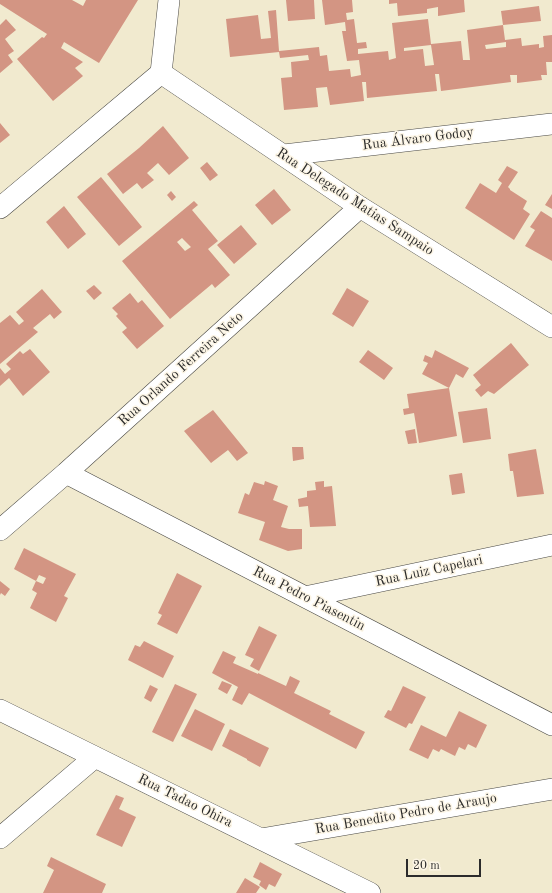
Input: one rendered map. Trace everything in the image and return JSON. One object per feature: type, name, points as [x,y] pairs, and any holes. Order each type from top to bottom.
[{"type":"street","points":[[0,208],[161,72],[169,0]]},
{"type":"street","name":"Rua Delegado Matias Sampaio","points":[[161,72],[360,207],[552,327]]},
{"type":"street","name":"Rua Álvaro Godoy","points":[[284,155],[552,124]]},
{"type":"street","name":"Rua Orlando Ferreira Neto","points":[[0,530],[66,473],[360,207]]},
{"type":"street","name":"Rua Pedro Piasentin","points":[[66,473],[552,725]]},
{"type":"street","name":"Rua Luiz Capelari","points":[[305,597],[552,545]]},
{"type":"street","name":"Rua Tadao Ohira","points":[[0,710],[370,893]]},
{"type":"street","points":[[0,838],[95,757]]},
{"type":"street","name":"Rua Benedito Pedro de Araujo","points":[[261,839],[552,788]]},
{"type":"building","points":[[0,0],[72,0],[83,6],[86,0],[138,0],[99,63],[64,42],[61,48],[83,62],[75,68],[83,76],[53,101],[17,59],[47,34],[0,4]]},
{"type":"building","points":[[286,0],[314,0],[315,19],[288,21]]},
{"type":"building","points":[[322,0],[352,0],[353,12],[346,13],[347,20],[354,19],[357,43],[366,42],[367,48],[358,49],[358,54],[388,51],[389,60],[396,58],[392,23],[428,19],[431,44],[461,41],[463,60],[470,60],[467,30],[503,25],[505,40],[521,38],[522,46],[539,44],[539,48],[544,47],[543,36],[552,35],[552,62],[546,62],[547,75],[541,75],[542,80],[517,83],[517,75],[510,75],[511,82],[441,91],[439,74],[435,74],[437,91],[367,98],[366,82],[362,82],[364,101],[330,105],[327,87],[316,88],[318,107],[284,110],[281,78],[292,77],[291,62],[309,60],[308,55],[280,58],[279,52],[230,57],[226,19],[258,15],[261,39],[271,38],[268,11],[276,10],[279,51],[319,47],[320,56],[327,55],[329,71],[350,69],[351,77],[361,75],[359,60],[347,61],[342,31],[346,31],[345,22],[325,25]],"holes":[[[506,42],[506,47],[486,49],[485,45]],[[431,45],[434,65],[425,66],[423,49],[404,51],[404,48]]]},
{"type":"building","points":[[389,0],[464,0],[465,12],[438,16],[438,7],[427,9],[427,13],[398,16],[397,3],[389,4]]},
{"type":"building","points":[[539,6],[541,21],[503,25],[501,11]]},
{"type":"building","points":[[6,19],[16,30],[5,39],[14,51],[8,55],[13,62],[0,73],[0,25]]},
{"type":"building","points":[[0,123],[10,135],[0,143]]},
{"type":"building","points":[[163,126],[189,158],[169,175],[158,163],[147,173],[154,180],[142,189],[137,183],[123,194],[107,174]]},
{"type":"building","points":[[207,162],[218,175],[210,181],[200,168]]},
{"type":"building","points":[[507,166],[518,172],[508,187],[510,190],[527,201],[523,209],[530,214],[514,240],[465,208],[480,183],[496,193],[502,183],[498,180]]},
{"type":"building","points":[[101,177],[142,227],[119,246],[77,197]]},
{"type":"building","points":[[274,189],[291,210],[272,225],[255,205]]},
{"type":"building","points":[[171,191],[176,197],[172,201],[167,195]]},
{"type":"building","points":[[552,194],[552,209],[545,205]]},
{"type":"building","points":[[194,201],[198,205],[192,210],[218,241],[208,249],[230,275],[215,288],[212,284],[170,319],[122,261]],"holes":[[[182,238],[191,247],[185,251],[177,242]]]},
{"type":"building","points":[[64,206],[86,234],[68,249],[46,222]]},
{"type":"building","points":[[541,211],[552,218],[552,261],[525,246],[535,230],[530,227]]},
{"type":"building","points":[[241,225],[257,244],[234,264],[217,245]]},
{"type":"building","points":[[94,285],[102,293],[94,300],[86,291]]},
{"type":"building","points":[[347,288],[369,301],[353,327],[332,314]]},
{"type":"building","points":[[42,289],[62,312],[54,319],[50,314],[33,328],[38,332],[0,364],[0,323],[10,315],[19,325],[24,321],[16,312]]},
{"type":"building","points":[[130,293],[138,303],[142,300],[164,326],[137,349],[122,332],[127,328],[116,316],[118,314],[112,308]]},
{"type":"building","points":[[511,343],[529,365],[494,394],[488,391],[481,397],[475,390],[481,385],[473,375]]},
{"type":"building","points":[[30,349],[50,372],[23,396],[9,378],[0,386],[0,368],[5,374],[11,369],[6,364],[20,351],[23,354]]},
{"type":"building","points":[[368,350],[393,368],[384,380],[359,362]]},
{"type":"building","points":[[435,350],[469,368],[463,378],[456,374],[449,388],[422,374],[428,363],[423,361],[425,355],[432,358]]},
{"type":"building","points":[[449,388],[457,436],[419,443],[414,413],[404,415],[403,409],[409,408],[407,394]]},
{"type":"building","points":[[487,408],[491,439],[463,443],[458,412]]},
{"type":"building","points":[[213,410],[248,453],[237,461],[228,450],[211,463],[184,431]]},
{"type":"building","points":[[415,429],[417,443],[408,444],[405,431]]},
{"type":"building","points":[[292,447],[303,447],[304,459],[293,461]]},
{"type":"building","points":[[536,449],[544,494],[517,497],[513,471],[510,471],[508,454]]},
{"type":"building","points":[[462,473],[465,493],[452,495],[449,475]]},
{"type":"building","points":[[265,481],[278,486],[273,500],[288,506],[281,527],[289,529],[302,529],[302,549],[288,551],[259,540],[265,522],[238,513],[245,493],[249,495],[254,482],[264,485]]},
{"type":"building","points":[[324,481],[324,487],[332,486],[336,526],[310,527],[308,506],[299,507],[298,499],[307,497],[307,491],[316,490],[315,482]]},
{"type":"building","points":[[24,548],[76,574],[64,596],[68,598],[56,622],[30,608],[37,593],[32,590],[36,581],[14,569]],"holes":[[[39,575],[46,578],[43,584],[36,581]]]},
{"type":"building","points":[[177,573],[202,586],[177,634],[157,624],[162,615],[158,613]]},
{"type":"building","points":[[0,581],[10,589],[5,596],[1,593],[0,595]]},
{"type":"building","points":[[259,626],[277,635],[259,671],[250,666],[254,659],[245,655]]},
{"type":"building","points":[[144,641],[174,656],[163,678],[128,660],[135,645],[140,647]]},
{"type":"building","points":[[223,651],[236,657],[233,663],[286,686],[290,676],[300,681],[294,693],[331,711],[329,714],[365,732],[356,749],[249,693],[242,705],[232,700],[238,687],[212,673]]},
{"type":"building","points":[[222,681],[232,685],[227,694],[218,689]]},
{"type":"building","points":[[175,684],[197,694],[173,742],[152,732]]},
{"type":"building","points":[[150,685],[158,689],[151,702],[144,698]]},
{"type":"building","points":[[403,686],[426,697],[412,724],[409,723],[406,728],[384,717],[388,710],[391,711]]},
{"type":"building","points":[[195,709],[225,724],[212,751],[181,736]]},
{"type":"building","points":[[459,711],[487,725],[476,748],[468,744],[465,750],[459,747],[455,756],[441,749],[439,752],[433,749],[428,759],[409,750],[421,725],[446,737]]},
{"type":"building","points":[[230,729],[269,748],[260,767],[222,746]]},
{"type":"building","points":[[116,795],[124,798],[119,809],[136,817],[122,847],[96,835]]},
{"type":"building","points":[[51,857],[106,884],[102,893],[43,893],[54,870],[47,866]]},
{"type":"building","points":[[260,862],[282,874],[275,887],[269,884],[266,890],[259,885],[261,881],[253,877]]},
{"type":"building","points":[[245,878],[260,887],[256,893],[236,893]]}]
